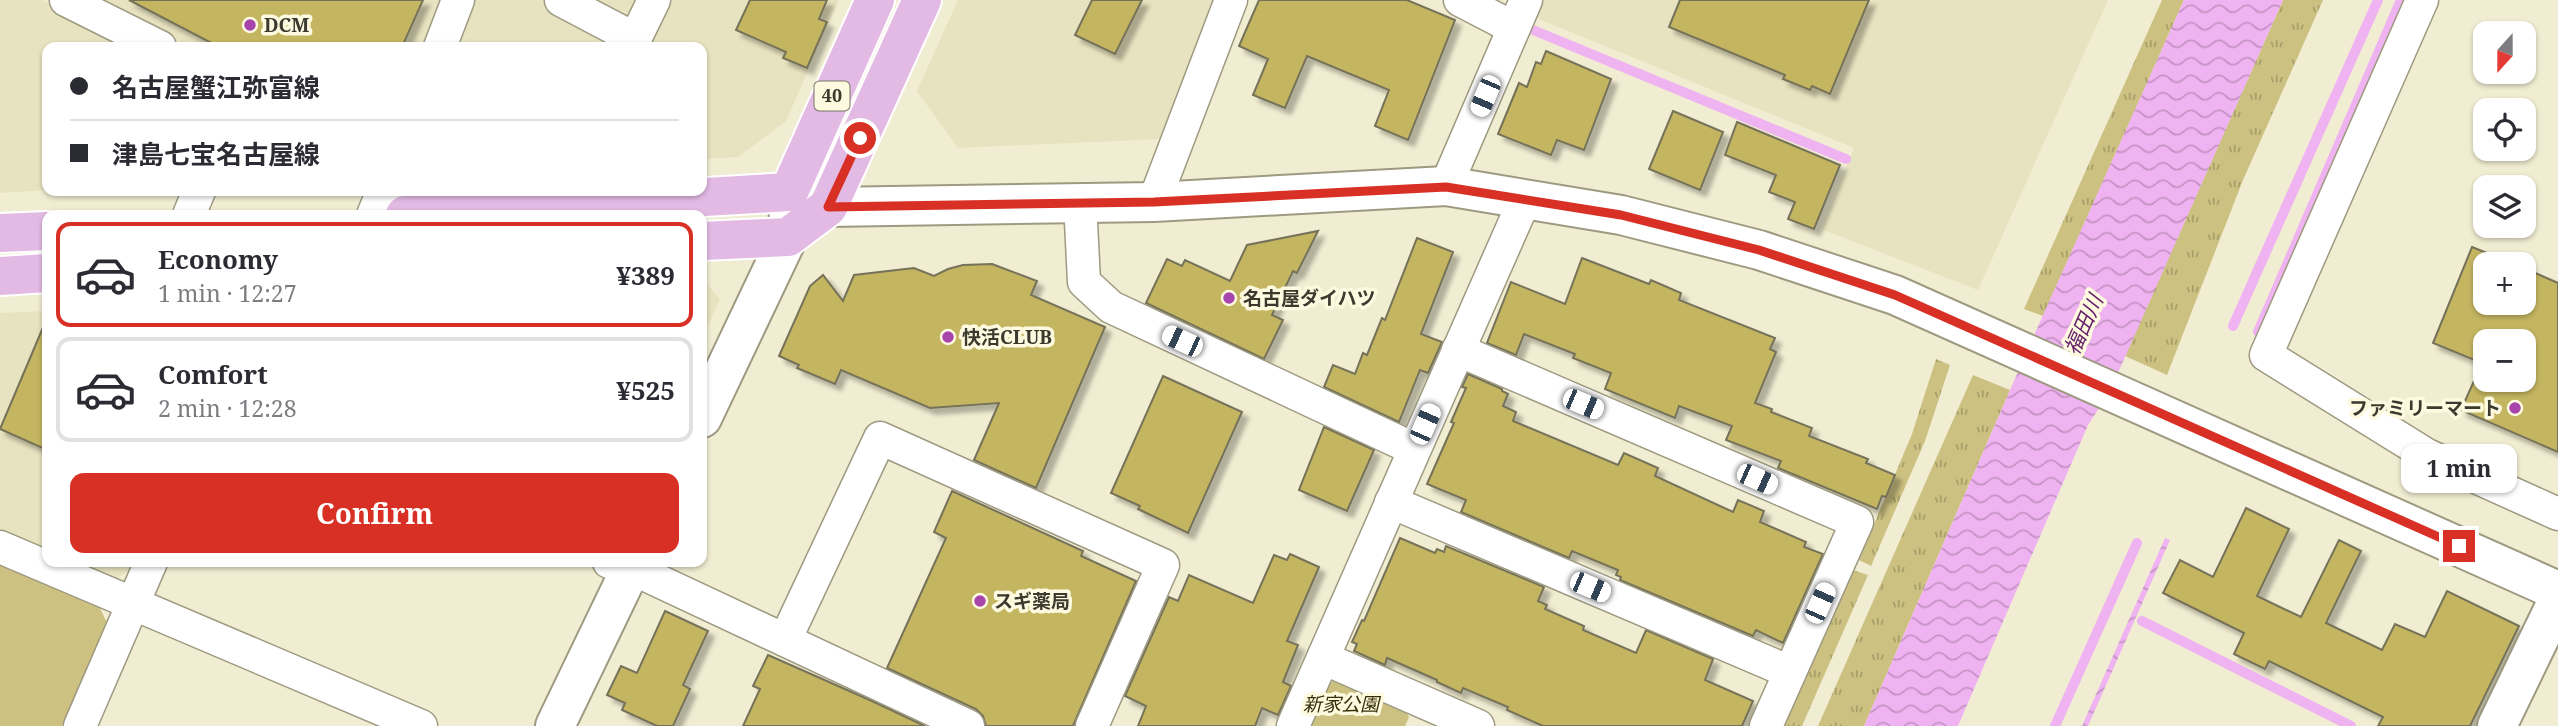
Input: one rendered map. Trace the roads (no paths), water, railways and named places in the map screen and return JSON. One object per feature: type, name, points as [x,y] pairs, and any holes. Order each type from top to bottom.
[{"type":"main road","name":"40","points":[[789,192],[875,0]]},
{"type":"main road","name":"40","points":[[788,237],[828,207],[922,0]]},
{"type":"main road","points":[[488,210],[789,192],[828,207],[1154,202],[1446,187],[1621,215],[1759,250],[1895,295],[2558,591]]},
{"type":"main road","points":[[707,407],[788,237],[789,192]]},
{"type":"main road","points":[[0,233],[42,231]]},
{"type":"main road","points":[[707,241],[788,237]]},
{"type":"main road","points":[[0,276],[42,273]]},
{"type":"main road","points":[[555,726],[623,567]]},
{"type":"main road","points":[[2497,726],[2558,600]]},
{"type":"street","points":[[65,0],[150,42]]},
{"type":"street","points":[[442,42],[458,0]]},
{"type":"street","points":[[561,0],[635,39],[654,0]]},
{"type":"street","points":[[1154,202],[1231,0]]},
{"type":"street","points":[[1446,187],[1520,14],[1460,0]]},
{"type":"street","points":[[2422,0],[2266,355],[2427,455],[2558,514]]},
{"type":"street","points":[[1293,726],[1525,199]]},
{"type":"street","points":[[1080,202],[1084,282],[1111,307],[1414,449]]},
{"type":"street","points":[[1458,350],[1857,522],[1766,726]]},
{"type":"street","points":[[785,640],[880,438],[1163,565],[1092,726]]},
{"type":"street","points":[[1391,502],[1790,672]]},
{"type":"street","points":[[0,547],[42,564]]},
{"type":"street","points":[[48,567],[421,726]]},
{"type":"street","points":[[80,726],[149,567]]},
{"type":"street","points":[[630,567],[968,726]]},
{"type":"street","points":[[1323,658],[1422,715],[1478,726]]},
{"type":"water","name":"福田川","points":[[2184,0],[2283,0],[2110,391],[2088,425],[1958,726],[1864,726],[2027,351]]},
{"type":"water","points":[[2165,538],[2170,540],[2088,726],[2082,726]]},
{"type":"waterway","points":[[2233,326],[2378,0]]},
{"type":"waterway","points":[[2258,332],[2401,0]]},
{"type":"waterway","points":[[1533,30],[1846,159]]},
{"type":"waterway","points":[[2055,726],[2137,543]]},
{"type":"waterway","points":[[2142,621],[2351,726]]},
{"type":"place","name":"DCM","points":[[250,25]]},
{"type":"place","name":"名古屋ダイハツ","points":[[1229,298]]},
{"type":"place","name":"快活CLUB","points":[[948,337]]},
{"type":"place","name":"ファミリーマート","points":[[2515,408]]},
{"type":"place","name":"スギ薬局","points":[[980,601]]},
{"type":"park label","name":"新家公園","points":[[1341,704]]}]
